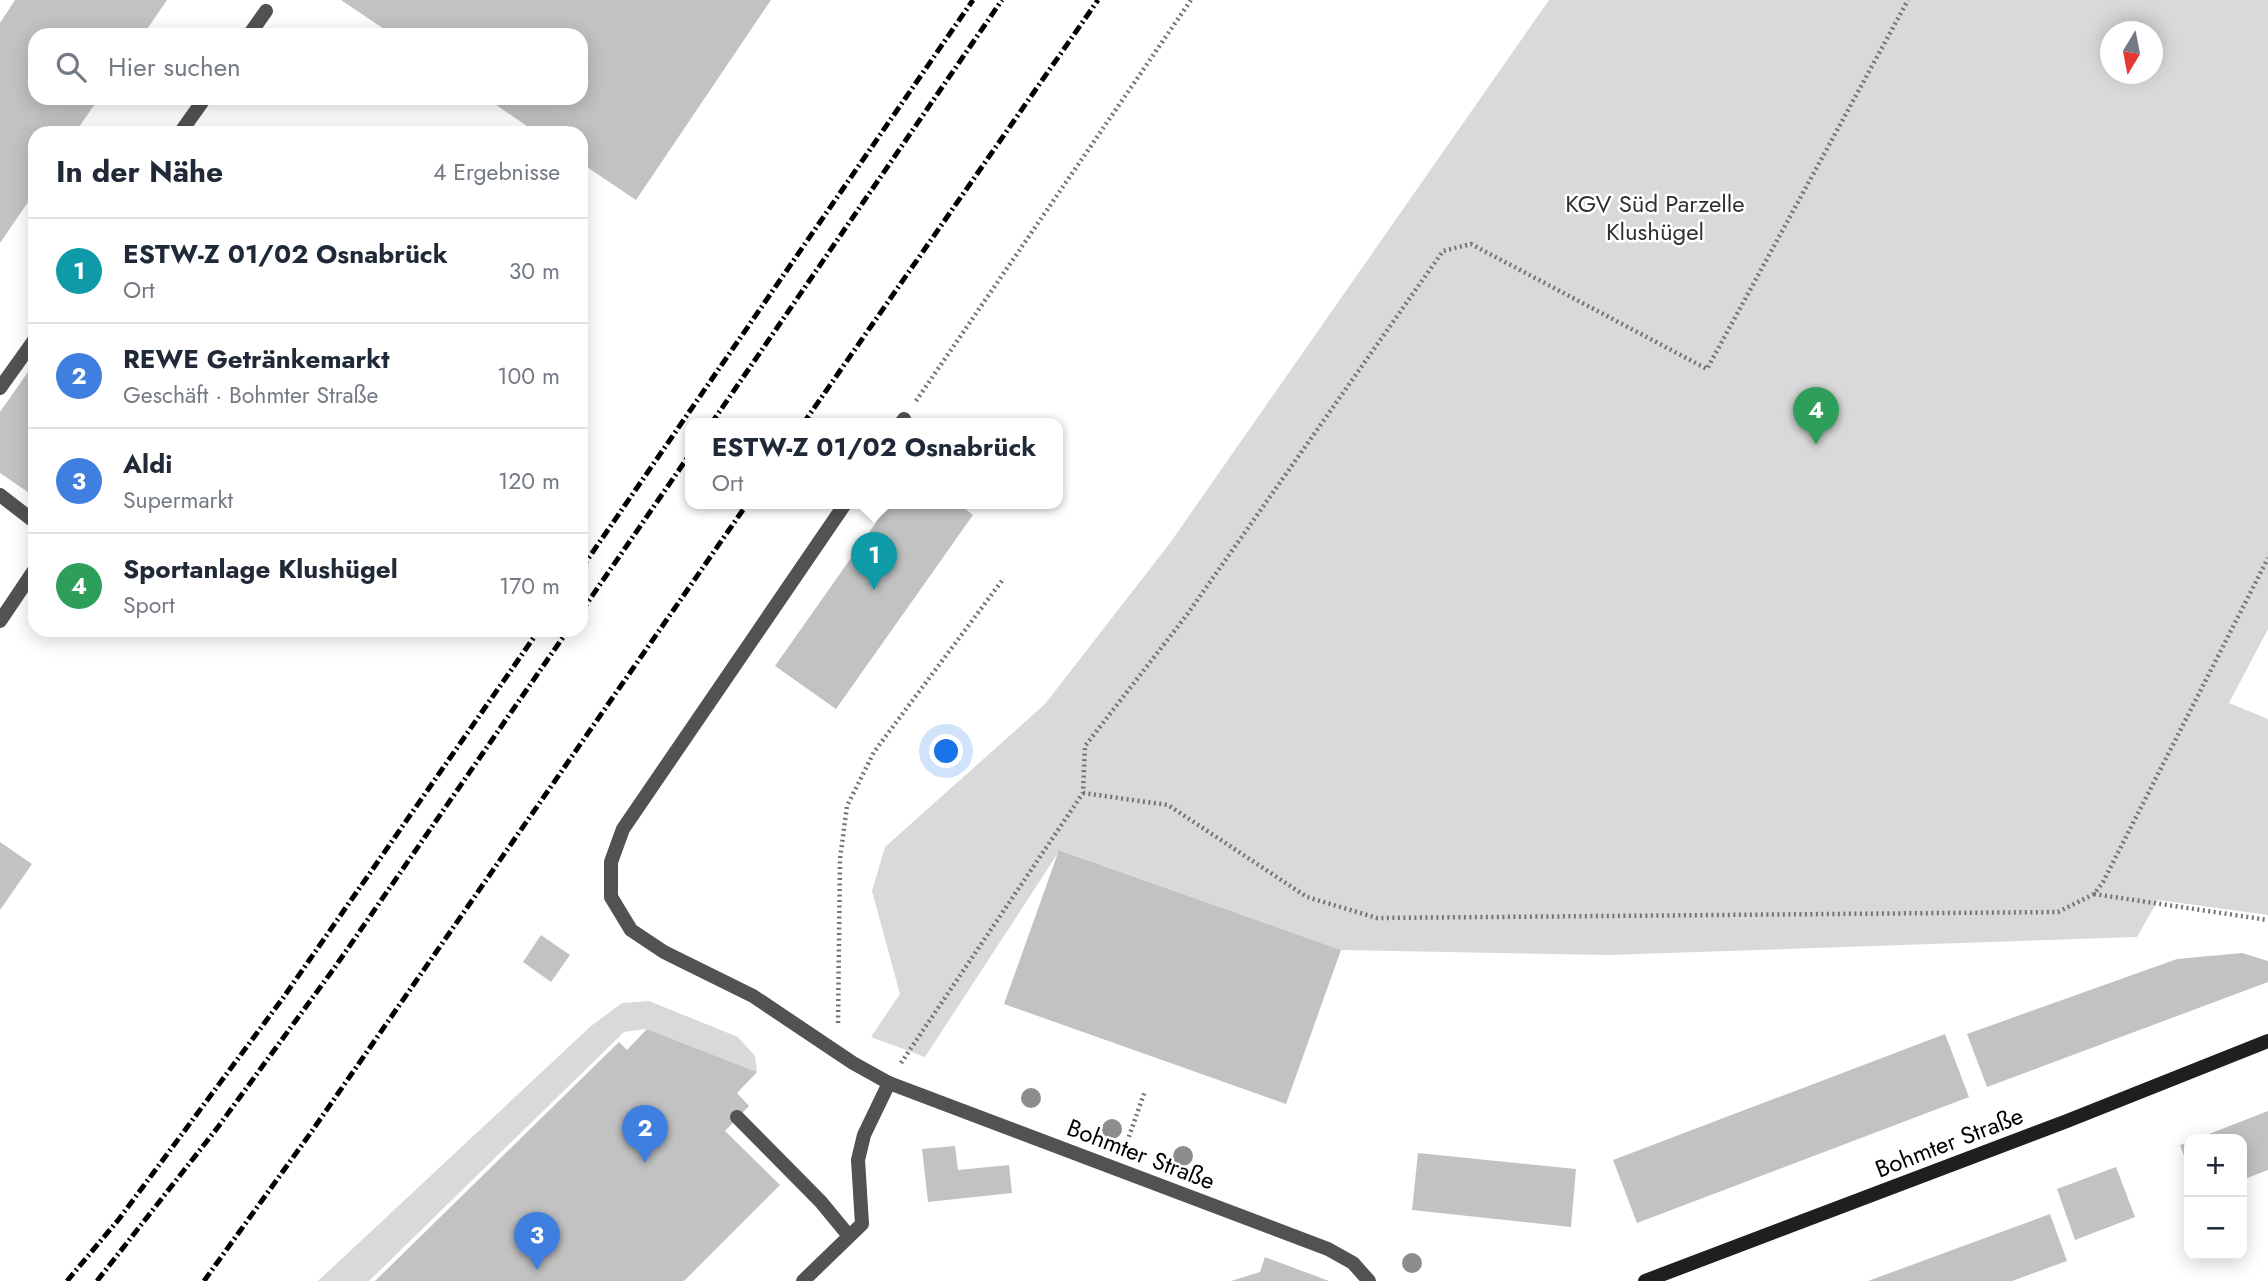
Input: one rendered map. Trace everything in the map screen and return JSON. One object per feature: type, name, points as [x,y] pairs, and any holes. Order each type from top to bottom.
[{"type":"main road","name":"Bohmter Straße","points":[[1645,1281],[1674,1276],[2268,1041]]},
{"type":"street","points":[[254,28],[266,11]]},
{"type":"street","points":[[185,126],[200,105]]},
{"type":"street","points":[[0,388],[28,348]]},
{"type":"street","points":[[0,495],[28,517]]},
{"type":"street","name":"Bohmter Straße","points":[[842,509],[623,829],[611,862],[611,897],[631,930],[664,952],[753,996],[890,1083],[1328,1249],[1353,1263],[1369,1281]]},
{"type":"street","points":[[0,621],[28,579]]},
{"type":"street","points":[[803,1281],[862,1224],[858,1160],[864,1135],[890,1083]]},
{"type":"street","points":[[737,1117],[821,1202],[849,1236]]},
{"type":"path","points":[[904,418],[1191,0]]},
{"type":"path","points":[[890,1083],[912,1046],[1083,793],[1085,746],[1186,616],[1443,251],[1471,244],[1707,369],[1908,0]]},
{"type":"path","points":[[1083,793],[1168,805],[1307,897],[1377,918],[2057,912],[2094,894],[2103,882],[2268,558]]},
{"type":"path","points":[[838,1052],[840,859],[847,806],[874,752],[1004,578]]},
{"type":"path","points":[[2094,894],[2268,920]]},
{"type":"path","points":[[1127,1142],[1145,1091]]},
{"type":"green space","name":"KGV Süd Parzelle Klushügel","points":[[1549,0],[2268,0],[2268,629],[2229,703],[2268,719],[2268,915],[2158,900],[2137,937],[1608,955],[1341,950],[1060,850],[925,1057],[871,1037],[900,994],[872,891],[885,847],[1045,704],[1170,543]]},
{"type":"green space","points":[[649,1001],[738,1037],[755,1056],[757,1072],[647,1029],[624,1032],[369,1281],[318,1281],[591,1026],[622,1003]]},
{"type":"building","points":[[15,0],[167,0],[148,28],[28,28],[28,105],[94,105],[80,126],[28,126],[28,202],[0,243],[0,23]]},
{"type":"building","points":[[341,0],[771,0],[636,200],[588,168],[588,126],[527,126],[496,105],[588,105],[588,28],[383,28]]},
{"type":"building","points":[[28,372],[28,492],[0,473],[0,412]]},
{"type":"building","points":[[885,509],[965,509],[973,515],[836,709],[775,666]]},
{"type":"building","points":[[0,842],[32,864],[0,910]]},
{"type":"building","points":[[1059,850],[1341,950],[1286,1104],[1004,1004]]},
{"type":"building","points":[[541,935],[570,955],[551,982],[523,962]]},
{"type":"building","points":[[2242,953],[2268,961],[2268,982],[1987,1087],[1967,1034],[2177,959]]},
{"type":"building","points":[[647,1029],[757,1072],[737,1093],[749,1106],[725,1131],[780,1185],[684,1281],[375,1281],[619,1042],[627,1050]]},
{"type":"building","points":[[1945,1034],[1969,1097],[1637,1223],[1613,1160]]},
{"type":"building","points":[[2268,1111],[2268,1170],[2247,1178],[2247,1134],[2209,1134]]},
{"type":"building","points":[[955,1146],[958,1170],[1009,1165],[1012,1193],[928,1202],[922,1149]]},
{"type":"building","points":[[1418,1153],[1576,1169],[1571,1227],[1412,1210]]},
{"type":"building","points":[[2116,1167],[2135,1217],[2075,1240],[2057,1189]]},
{"type":"building","points":[[2050,1214],[2067,1261],[2012,1281],[1868,1281]]},
{"type":"building","points":[[1265,1257],[1329,1281],[1231,1281],[1260,1272]]},
{"type":"railway","points":[[685,418],[973,0]]},
{"type":"railway","points":[[715,418],[1002,0]]},
{"type":"railway","points":[[807,418],[1098,0]]},
{"type":"railway","points":[[588,559],[685,418]]},
{"type":"railway","points":[[588,602],[685,461]]},
{"type":"railway","points":[[204,1281],[312,1131],[744,509]]},
{"type":"railway","points":[[67,1281],[119,1219],[283,998],[534,637]]},
{"type":"railway","points":[[97,1281],[218,1127],[335,967],[563,637]]},
{"type":"place","name":"Sportanlage Klushügel","points":[[1816,445]]},
{"type":"place","name":"ESTW-Z 01/02 Osnabrück","points":[[874,590]]},
{"type":"place","name":"REWE Getränkemarkt","points":[[645,1163]]},
{"type":"place","name":"Aldi","points":[[537,1270]]}]
